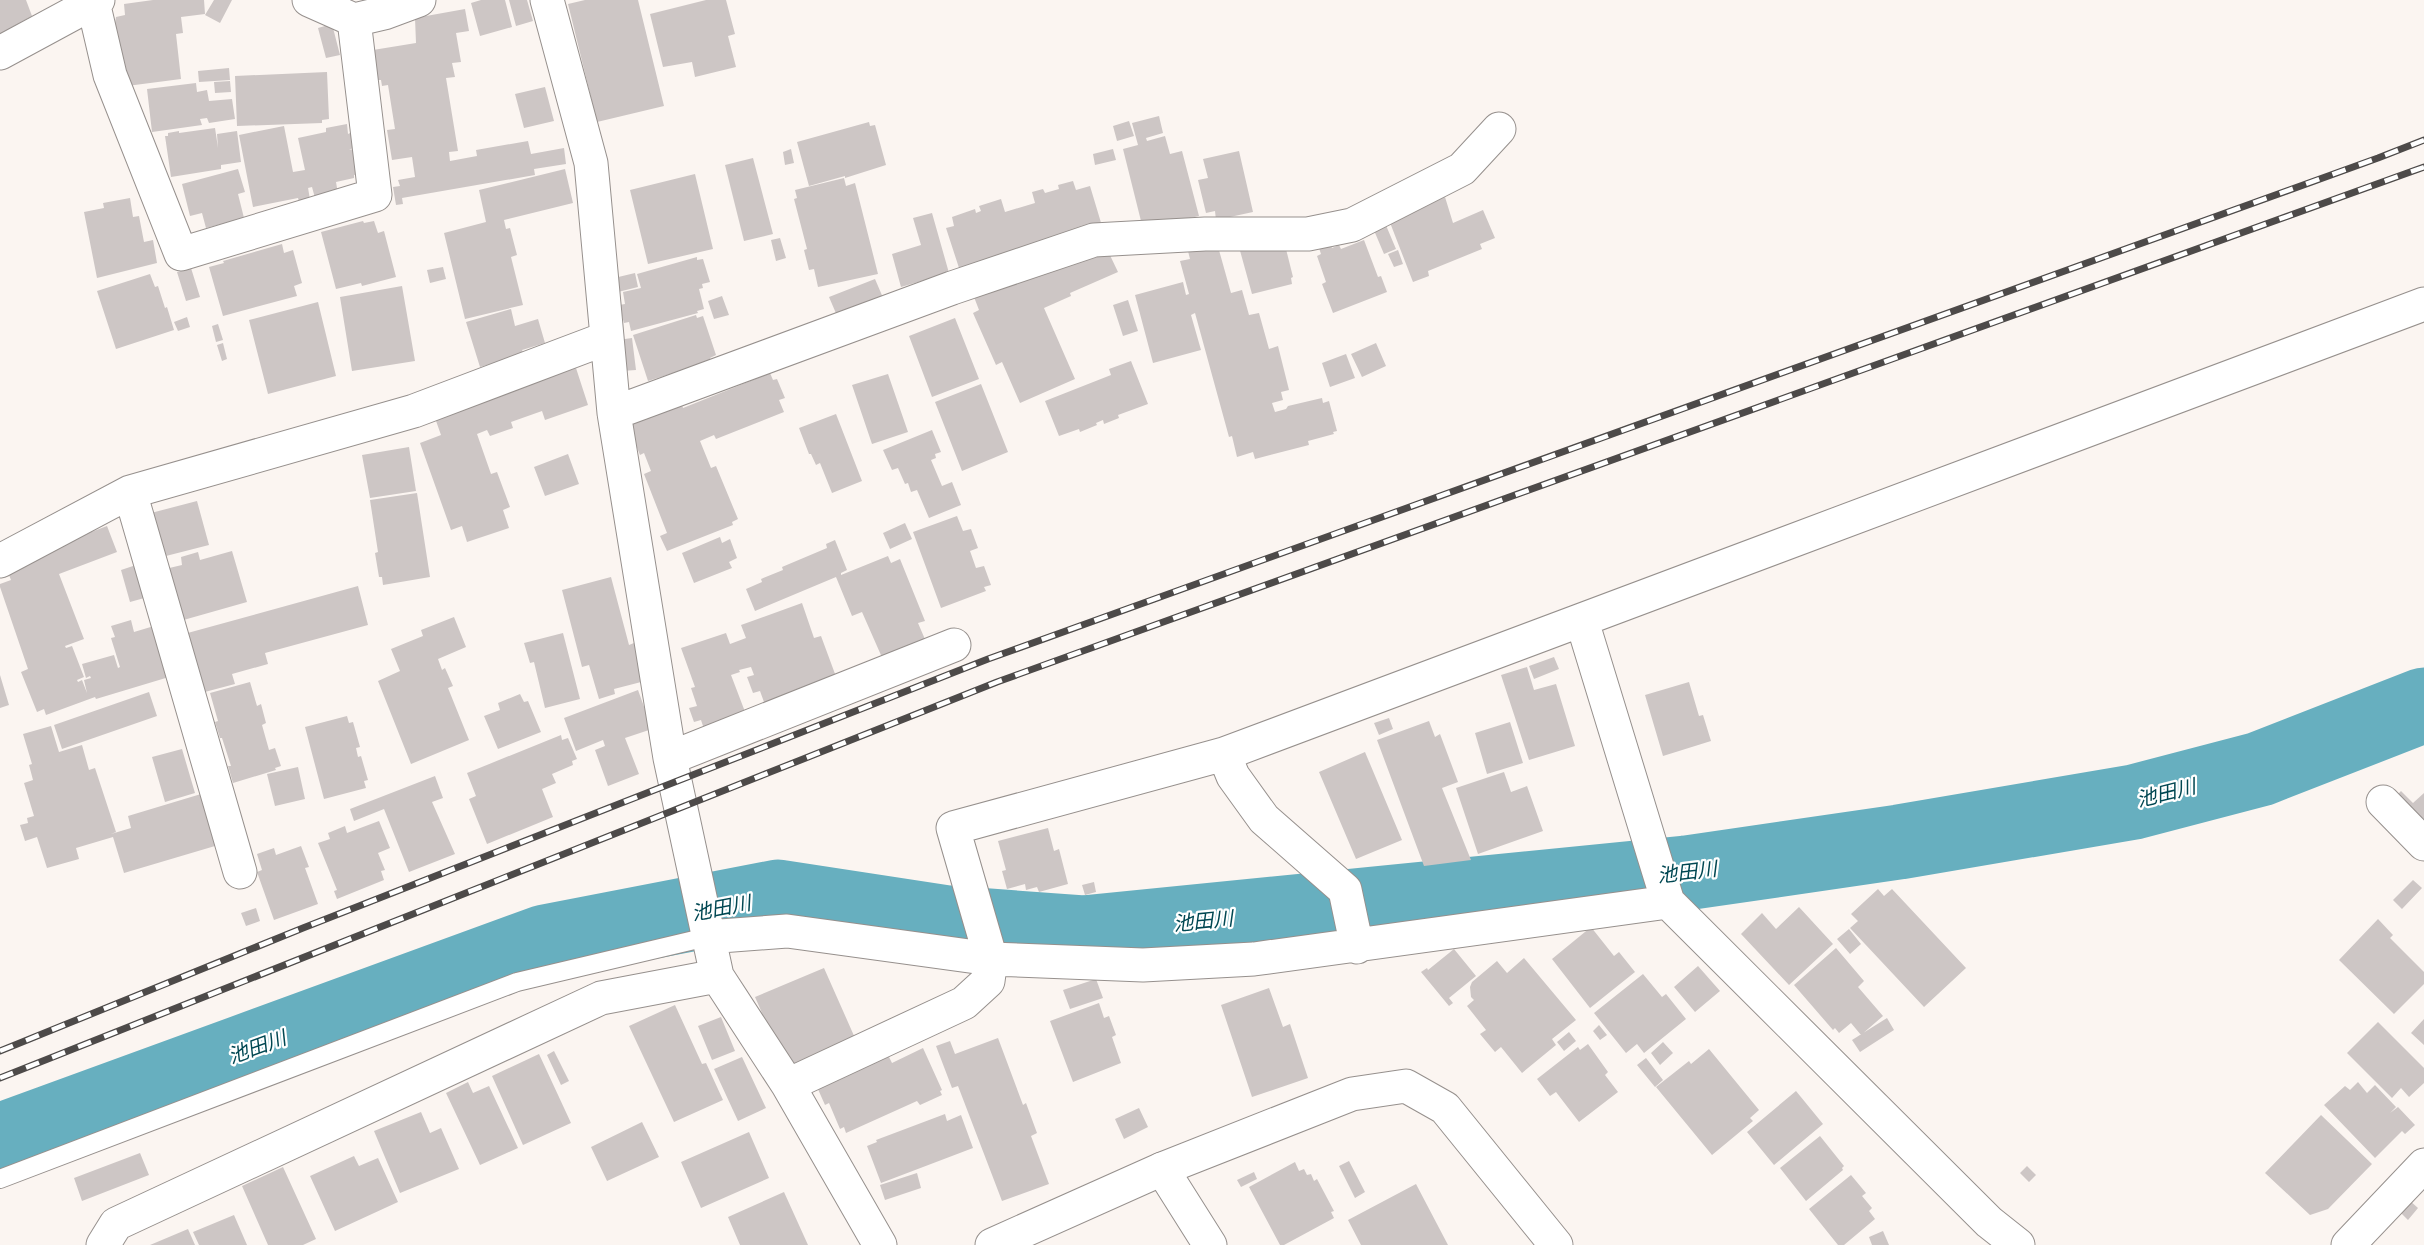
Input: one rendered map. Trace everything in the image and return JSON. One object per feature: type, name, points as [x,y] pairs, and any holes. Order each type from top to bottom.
[{"type":"street","points":[[309,0],[354,20],[384,13],[419,0]]},
{"type":"street","points":[[547,0],[591,163],[614,413],[670,759],[717,976],[788,1084],[880,1245]]},
{"type":"street","points":[[0,53],[96,1],[110,75],[181,254],[375,195],[354,20]]},
{"type":"street","points":[[614,413],[952,288],[1094,240],[1205,234],[1308,234],[1352,225],[1462,169],[1499,129]]},
{"type":"street","points":[[788,1084],[964,1003],[988,981],[991,959],[953,828],[1224,754],[2424,304]]},
{"type":"street","points":[[0,561],[130,492],[414,411],[607,338]]},
{"type":"street","points":[[130,492],[240,872]]},
{"type":"street","points":[[1581,621],[1668,902],[1989,1222],[2018,1245]]},
{"type":"street","points":[[670,759],[954,645]]},
{"type":"street","points":[[1224,754],[1233,776],[1264,819],[1345,890],[1357,947]]},
{"type":"street","points":[[2383,802],[2424,844]]},
{"type":"street","points":[[707,935],[787,931],[991,959],[1143,965],[1254,959],[1357,947],[1668,902]]},
{"type":"street","points":[[103,1245],[116,1224],[601,998],[717,976]]},
{"type":"street","points":[[992,1245],[1162,1169],[1352,1094],[1406,1086],[1445,1108],[1556,1245]]},
{"type":"street","points":[[2348,1245],[2424,1165]]},
{"type":"street","points":[[1162,1169],[1210,1245]]},
{"type":"lane","points":[[0,1179],[517,982],[707,935]]},
{"type":"building","points":[[0,0],[26,0],[32,16],[0,34]]},
{"type":"building","points":[[153,0],[204,0],[205,14],[181,17],[183,33],[176,34],[181,79],[127,86],[120,66],[116,17],[125,15],[124,4]]},
{"type":"building","points":[[214,0],[232,0],[220,23],[205,15]]},
{"type":"building","points":[[481,0],[505,0],[512,27],[480,36],[471,3]]},
{"type":"building","points":[[509,0],[527,0],[533,21],[516,26]]},
{"type":"building","points":[[585,0],[638,0],[664,106],[597,122],[568,4]]},
{"type":"building","points":[[706,0],[726,0],[735,34],[728,36],[736,67],[695,77],[692,62],[663,67],[650,14]]},
{"type":"building","points":[[465,9],[469,31],[456,33],[461,62],[452,63],[455,77],[446,78],[458,151],[449,152],[450,161],[477,156],[476,150],[528,141],[531,154],[564,148],[566,164],[534,169],[535,175],[402,198],[403,204],[396,205],[393,187],[400,186],[398,180],[415,177],[412,157],[392,160],[387,130],[395,129],[388,85],[382,86],[381,80],[378,80],[373,50],[416,43],[415,18]]},
{"type":"building","points":[[332,24],[340,55],[326,58],[318,28]]},
{"type":"building","points":[[229,68],[230,80],[199,82],[198,71]]},
{"type":"building","points":[[327,72],[329,119],[322,120],[322,123],[237,126],[235,76]]},
{"type":"building","points":[[230,81],[231,92],[215,93],[214,82]]},
{"type":"building","points":[[196,83],[197,92],[207,90],[209,101],[232,99],[235,119],[209,123],[207,118],[200,119],[202,125],[152,132],[147,89]]},
{"type":"building","points":[[545,87],[554,121],[524,128],[515,94]]},
{"type":"building","points":[[1159,116],[1163,133],[1146,138],[1147,141],[1165,136],[1170,154],[1182,151],[1199,216],[1143,229],[1123,149],[1138,145],[1132,123]]},
{"type":"building","points":[[1129,121],[1134,136],[1117,141],[1113,126]]},
{"type":"building","points":[[869,122],[870,126],[875,125],[886,165],[809,186],[797,142]]},
{"type":"building","points":[[347,124],[348,134],[352,132],[355,147],[349,150],[354,149],[359,174],[354,175],[354,178],[336,182],[338,194],[315,198],[312,187],[308,188],[310,200],[299,202],[298,198],[253,207],[239,135],[284,126],[293,172],[305,170],[298,138],[326,132],[326,128]]},
{"type":"building","points":[[215,128],[218,148],[217,134],[237,131],[241,162],[221,165],[221,169],[171,177],[165,136],[168,136],[168,133],[179,131],[179,133]]},
{"type":"building","points":[[791,149],[794,163],[785,165],[783,152]]},
{"type":"building","points":[[1113,149],[1116,160],[1095,165],[1093,154]]},
{"type":"building","points":[[1239,151],[1253,212],[1216,220],[1215,211],[1206,213],[1198,180],[1208,178],[1203,159]]},
{"type":"building","points":[[753,158],[773,234],[744,241],[725,165]]},
{"type":"building","points":[[238,169],[245,192],[238,194],[244,218],[206,228],[202,213],[190,216],[182,184]]},
{"type":"building","points":[[565,169],[573,203],[504,220],[506,229],[510,228],[517,255],[511,257],[523,305],[465,319],[444,233],[486,222],[479,190]]},
{"type":"building","points":[[695,174],[713,249],[648,264],[630,190]]},
{"type":"building","points":[[844,178],[846,186],[855,183],[878,274],[818,287],[814,269],[809,270],[804,250],[807,249],[794,199],[797,198],[795,190]]},
{"type":"building","points":[[1073,181],[1076,190],[1090,186],[1102,226],[960,271],[946,228],[954,226],[952,217],[975,209],[976,213],[981,211],[979,206],[1001,199],[1005,212],[1035,203],[1032,192],[1043,189],[1045,193],[1059,189],[1058,185]]},
{"type":"building","points":[[1445,197],[1453,223],[1483,210],[1495,238],[1480,244],[1482,249],[1428,271],[1429,276],[1413,282],[1389,220]]},
{"type":"building","points":[[130,198],[133,217],[139,216],[144,242],[153,240],[157,263],[97,278],[84,212],[104,208],[103,203]]},
{"type":"building","points":[[932,213],[949,273],[901,287],[892,254],[921,245],[913,218]]},
{"type":"building","points":[[363,221],[364,223],[374,221],[378,233],[384,231],[396,277],[362,286],[361,283],[336,289],[321,232]]},
{"type":"building","points":[[1385,223],[1396,249],[1384,254],[1373,228]]},
{"type":"building","points":[[780,238],[786,258],[776,261],[771,240]]},
{"type":"building","points":[[1364,240],[1378,277],[1381,276],[1387,292],[1333,313],[1322,284],[1326,282],[1317,256],[1321,254],[1319,248],[1330,244],[1332,248],[1339,245],[1341,249]]},
{"type":"building","points":[[1263,241],[1264,251],[1285,245],[1293,277],[1291,278],[1292,284],[1252,294],[1239,247]]},
{"type":"building","points":[[1217,243],[1231,293],[1242,290],[1249,315],[1259,313],[1269,349],[1278,346],[1289,390],[1281,392],[1283,400],[1272,403],[1275,412],[1286,409],[1288,406],[1322,398],[1323,403],[1329,401],[1337,431],[1333,432],[1334,434],[1308,441],[1309,445],[1255,459],[1253,452],[1237,457],[1232,436],[1229,437],[1195,313],[1191,315],[1201,350],[1153,363],[1135,295],[1183,282],[1186,295],[1189,294],[1180,261],[1190,259],[1187,247]]},
{"type":"building","points":[[282,244],[284,253],[293,250],[302,283],[294,286],[297,296],[223,316],[209,267]]},
{"type":"building","points":[[1107,249],[1118,272],[1070,293],[1071,296],[1044,308],[1075,379],[1020,403],[1002,362],[996,365],[973,313],[979,310],[974,297],[995,287],[996,291],[1029,276]]},
{"type":"building","points":[[1398,250],[1403,264],[1394,267],[1388,254]]},
{"type":"building","points":[[697,257],[697,260],[703,259],[710,282],[702,284],[703,288],[699,289],[704,309],[697,311],[698,313],[631,331],[629,322],[624,323],[619,305],[625,304],[623,292],[641,288],[637,274]]},
{"type":"building","points":[[443,267],[446,279],[430,283],[427,270]]},
{"type":"building","points":[[191,268],[200,297],[186,301],[177,272]]},
{"type":"building","points":[[635,273],[638,287],[614,293],[610,279]]},
{"type":"building","points":[[150,274],[155,287],[158,286],[165,308],[167,307],[174,330],[116,349],[97,291]]},
{"type":"building","points":[[875,279],[884,300],[838,318],[829,297]]},
{"type":"building","points":[[402,286],[415,361],[352,371],[340,297]]},
{"type":"building","points":[[722,296],[729,315],[714,319],[708,301]]},
{"type":"building","points":[[1128,300],[1138,331],[1123,336],[1113,305]]},
{"type":"building","points":[[318,302],[336,376],[268,394],[249,320]]},
{"type":"building","points":[[511,309],[515,326],[538,319],[545,343],[522,350],[524,354],[480,367],[466,322]]},
{"type":"building","points":[[696,315],[697,318],[703,316],[716,355],[710,358],[711,361],[648,381],[633,335]]},
{"type":"building","points":[[187,317],[190,327],[178,331],[174,322]]},
{"type":"building","points":[[955,318],[979,379],[932,397],[909,336]]},
{"type":"building","points":[[218,324],[223,340],[216,342],[212,326]]},
{"type":"building","points":[[632,338],[636,370],[622,371],[618,340]]},
{"type":"building","points":[[223,343],[227,359],[222,361],[217,345]]},
{"type":"building","points":[[1376,343],[1386,366],[1362,377],[1351,354]]},
{"type":"building","points":[[1346,354],[1355,378],[1330,387],[1322,363]]},
{"type":"building","points":[[1131,361],[1148,404],[1118,415],[1119,418],[1104,424],[1103,420],[1080,432],[1079,429],[1059,436],[1045,401],[1111,375],[1109,369]]},
{"type":"building","points":[[576,368],[588,405],[545,420],[542,411],[511,422],[513,428],[490,436],[487,430],[477,434],[491,474],[497,472],[510,507],[503,510],[509,528],[467,542],[462,526],[451,530],[420,443],[441,435],[435,418]]},
{"type":"building","points":[[770,373],[773,380],[777,379],[785,398],[779,400],[784,412],[716,439],[714,435],[700,441],[711,468],[716,466],[738,519],[732,522],[733,525],[667,551],[660,536],[667,533],[644,474],[651,471],[644,453],[640,455],[628,426],[682,405],[683,408]]},
{"type":"building","points":[[888,374],[908,432],[872,444],[852,385]]},
{"type":"building","points":[[981,384],[1008,452],[962,471],[935,402]]},
{"type":"building","points":[[836,414],[862,481],[832,493],[820,463],[816,465],[809,454],[799,428]]},
{"type":"building","points":[[932,430],[941,452],[935,454],[936,458],[931,460],[942,486],[952,482],[961,505],[929,518],[917,490],[911,492],[898,468],[892,470],[883,450]]},
{"type":"building","points":[[409,447],[416,491],[370,498],[362,455]]},
{"type":"building","points":[[568,454],[579,484],[545,496],[534,467]]},
{"type":"building","points":[[417,493],[430,577],[383,585],[382,577],[379,577],[375,553],[378,552],[370,500]]},
{"type":"building","points":[[197,501],[209,545],[162,557],[151,513]]},
{"type":"building","points":[[957,516],[963,531],[971,529],[978,548],[970,551],[976,568],[984,566],[991,585],[984,587],[986,591],[941,608],[913,532]]},
{"type":"building","points":[[905,523],[912,539],[890,549],[883,533]]},
{"type":"building","points":[[107,526],[117,552],[59,574],[84,639],[65,646],[66,648],[72,646],[84,677],[77,680],[78,682],[82,680],[87,693],[84,680],[91,678],[90,676],[86,678],[82,664],[114,655],[118,668],[120,667],[111,638],[115,637],[111,626],[131,620],[134,632],[154,626],[169,677],[96,699],[95,697],[46,715],[44,709],[37,712],[21,672],[28,669],[0,587],[0,584],[11,580],[5,565]]},
{"type":"building","points":[[720,537],[722,543],[730,539],[737,558],[729,562],[732,568],[694,583],[682,553]]},
{"type":"building","points":[[835,540],[847,570],[841,575],[888,556],[891,563],[900,559],[925,621],[918,623],[927,644],[884,662],[862,612],[852,616],[836,577],[755,611],[746,589],[762,582],[761,579],[783,570],[782,567],[827,548],[826,544]]},
{"type":"building","points":[[232,551],[247,602],[180,621],[165,569],[182,565],[181,557],[198,552],[200,560]]},
{"type":"building","points":[[139,564],[148,597],[130,602],[121,570]]},
{"type":"building","points":[[611,577],[629,645],[634,643],[645,681],[614,689],[615,694],[599,699],[589,665],[582,667],[562,590]]},
{"type":"building","points":[[358,586],[368,625],[265,653],[268,664],[232,674],[235,684],[201,693],[184,634]]},
{"type":"building","points":[[802,603],[814,638],[821,636],[838,682],[768,713],[760,691],[753,693],[747,677],[754,675],[751,667],[739,670],[740,672],[731,675],[747,717],[705,732],[701,720],[694,722],[689,708],[697,706],[691,688],[695,687],[681,648],[726,633],[730,644],[746,638],[741,625]]},
{"type":"building","points":[[454,617],[466,647],[438,659],[442,670],[445,668],[453,686],[448,688],[469,740],[411,764],[378,681],[400,671],[391,649],[423,636],[421,630]]},
{"type":"building","points":[[563,633],[580,699],[545,708],[534,662],[530,663],[524,643]]},
{"type":"building","points":[[1554,657],[1559,669],[1534,679],[1529,666]]},
{"type":"building","points":[[1527,667],[1534,690],[1556,684],[1575,746],[1529,760],[1501,675]]},
{"type":"building","points":[[0,675],[9,705],[0,708]]},
{"type":"building","points":[[250,682],[257,706],[261,704],[266,723],[262,725],[269,750],[275,748],[281,766],[275,768],[276,770],[233,783],[228,766],[231,766],[215,722],[218,721],[210,693]]},
{"type":"building","points":[[1689,682],[1699,716],[1703,715],[1711,741],[1663,756],[1645,695]]},
{"type":"building","points":[[638,690],[652,729],[625,738],[639,774],[608,786],[595,750],[605,746],[603,740],[576,751],[564,718]]},
{"type":"building","points":[[149,692],[157,716],[62,749],[54,725]]},
{"type":"building","points":[[520,694],[524,702],[528,701],[541,732],[498,749],[484,716],[500,710],[498,703]]},
{"type":"building","points":[[347,716],[349,723],[353,722],[360,747],[356,748],[358,757],[361,756],[368,780],[364,781],[366,788],[324,799],[305,727]]},
{"type":"building","points":[[1389,718],[1393,729],[1379,735],[1374,723]]},
{"type":"building","points":[[1429,721],[1435,737],[1440,734],[1458,782],[1442,788],[1471,860],[1424,866],[1377,740]]},
{"type":"building","points":[[1510,722],[1523,763],[1487,774],[1475,733]]},
{"type":"building","points":[[51,726],[59,752],[82,745],[89,770],[95,768],[116,832],[111,834],[131,828],[128,816],[201,794],[215,846],[124,873],[113,837],[76,848],[79,859],[47,868],[37,837],[25,841],[20,825],[28,823],[27,818],[34,816],[24,783],[33,780],[29,765],[32,764],[23,734]]},
{"type":"building","points":[[561,735],[562,740],[568,738],[577,759],[572,761],[573,765],[552,774],[556,783],[542,789],[553,817],[487,844],[469,799],[476,796],[467,773]]},
{"type":"building","points":[[182,749],[195,793],[165,802],[152,757]]},
{"type":"building","points":[[1365,752],[1402,840],[1356,859],[1319,772]]},
{"type":"building","points":[[298,767],[305,799],[275,806],[267,774]]},
{"type":"building","points":[[1504,772],[1511,792],[1527,786],[1543,831],[1478,854],[1456,788]]},
{"type":"building","points":[[435,776],[443,798],[432,802],[455,854],[409,872],[384,809],[354,821],[350,809]]},
{"type":"building","points":[[2401,791],[2413,803],[2424,793],[2424,826],[2395,797]]},
{"type":"building","points":[[379,821],[390,848],[378,853],[385,870],[381,871],[384,880],[337,899],[334,891],[337,890],[318,843],[330,839],[328,833],[345,826],[347,833]]},
{"type":"building","points":[[1048,828],[1054,851],[1059,849],[1068,884],[1039,892],[1037,887],[1026,890],[1025,884],[1007,889],[1002,871],[1006,870],[998,841]]},
{"type":"building","points":[[301,846],[309,867],[305,868],[318,904],[274,920],[257,872],[262,870],[257,854],[274,848],[276,855]]},
{"type":"building","points":[[2413,880],[2422,888],[2402,909],[2393,900]]},
{"type":"building","points":[[1094,882],[1096,892],[1085,895],[1082,885]]},
{"type":"building","points":[[1878,889],[1884,896],[1892,889],[1966,968],[1924,1007],[1850,928],[1858,921],[1851,914]]},
{"type":"building","points":[[1799,907],[1833,944],[1789,985],[1741,934],[1762,913],[1776,929]]},
{"type":"building","points":[[256,908],[260,921],[246,926],[241,913]]},
{"type":"building","points":[[2378,919],[2393,935],[2390,938],[2424,972],[2424,984],[2394,1014],[2339,960]]},
{"type":"building","points":[[1591,927],[1614,956],[1619,952],[1635,972],[1590,1008],[1552,959]]},
{"type":"building","points":[[1849,929],[1861,944],[1850,954],[1837,939]]},
{"type":"building","points":[[1836,948],[1864,981],[1858,987],[1883,1016],[1861,1035],[1851,1023],[1839,1033],[1835,1028],[1833,1030],[1794,985]]},
{"type":"building","points":[[1454,949],[1476,976],[1449,998],[1453,1003],[1449,1006],[1421,972],[1427,968],[1428,970]]},
{"type":"building","points":[[1524,958],[1576,1020],[1552,1039],[1556,1045],[1522,1073],[1501,1047],[1495,1052],[1480,1034],[1486,1030],[1467,1006],[1474,1000],[1471,997],[1472,982],[1497,961],[1507,973]]},
{"type":"building","points":[[1698,966],[1720,991],[1695,1012],[1674,987]]},
{"type":"building","points":[[824,968],[855,1038],[786,1068],[755,997]]},
{"type":"building","points":[[1643,974],[1662,997],[1666,994],[1686,1019],[1644,1053],[1637,1044],[1626,1053],[1594,1013]]},
{"type":"building","points":[[1096,979],[1103,998],[1070,1009],[1063,990]]},
{"type":"building","points":[[1269,988],[1283,1027],[1290,1024],[1308,1078],[1252,1097],[1221,1005]]},
{"type":"building","points":[[1099,1003],[1104,1018],[1109,1016],[1116,1035],[1112,1037],[1121,1063],[1073,1082],[1050,1021]]},
{"type":"building","points":[[675,1005],[702,1064],[706,1063],[723,1100],[674,1122],[629,1026]]},
{"type":"building","points":[[721,1017],[735,1051],[712,1060],[698,1026]]},
{"type":"building","points":[[1887,1018],[1894,1030],[1860,1052],[1852,1040]]},
{"type":"building","points":[[2424,1019],[2424,1045],[2411,1033]]},
{"type":"building","points":[[2378,1022],[2424,1068],[2424,1083],[2409,1097],[2401,1088],[2392,1098],[2347,1053]]},
{"type":"building","points":[[1599,1025],[1607,1035],[1600,1040],[1593,1031]]},
{"type":"building","points":[[1569,1032],[1576,1041],[1564,1051],[1557,1042]]},
{"type":"building","points":[[998,1038],[1023,1105],[1026,1103],[1037,1133],[1031,1136],[1049,1184],[1002,1201],[958,1086],[952,1088],[936,1046],[950,1041],[955,1054]]},
{"type":"building","points":[[1663,1042],[1673,1053],[1660,1065],[1651,1053]]},
{"type":"building","points":[[1588,1044],[1608,1072],[1605,1075],[1618,1092],[1579,1122],[1556,1092],[1550,1096],[1537,1079],[1578,1047],[1580,1050]]},
{"type":"building","points":[[923,1048],[942,1090],[940,1091],[942,1095],[920,1105],[917,1101],[846,1133],[844,1127],[840,1129],[829,1103],[825,1105],[817,1087],[888,1055],[892,1063]]},
{"type":"building","points":[[1709,1049],[1759,1110],[1750,1118],[1753,1121],[1712,1155],[1656,1087],[1689,1061],[1691,1064]]},
{"type":"building","points":[[554,1051],[569,1081],[561,1085],[547,1055]]},
{"type":"building","points":[[539,1054],[571,1123],[523,1145],[492,1076]]},
{"type":"building","points":[[742,1057],[766,1108],[738,1121],[714,1069]]},
{"type":"building","points":[[1646,1058],[1663,1080],[1655,1087],[1637,1065]]},
{"type":"building","points":[[468,1082],[473,1093],[489,1086],[518,1148],[480,1165],[446,1093]]},
{"type":"building","points":[[2358,1082],[2367,1093],[2375,1085],[2396,1107],[2390,1113],[2398,1107],[2415,1125],[2405,1134],[2402,1131],[2375,1158],[2324,1105],[2345,1086],[2350,1090]]},
{"type":"building","points":[[1796,1091],[1823,1124],[1774,1165],[1747,1132]]},
{"type":"building","points":[[1139,1108],[1148,1127],[1124,1139],[1115,1119]]},
{"type":"building","points":[[421,1112],[430,1133],[441,1128],[459,1169],[400,1193],[374,1131]]},
{"type":"building","points":[[945,1114],[947,1121],[961,1115],[973,1148],[881,1183],[867,1146],[877,1142],[876,1140]]},
{"type":"building","points":[[2321,1115],[2372,1164],[2328,1209],[2310,1215],[2265,1173]]},
{"type":"building","points":[[642,1122],[659,1157],[607,1181],[591,1147]]},
{"type":"building","points":[[749,1132],[769,1178],[701,1208],[681,1162]]},
{"type":"building","points":[[1820,1136],[1844,1166],[1843,1170],[1806,1201],[1780,1168]]},
{"type":"building","points":[[140,1153],[149,1175],[82,1201],[74,1178]]},
{"type":"building","points":[[354,1156],[359,1166],[378,1158],[398,1202],[335,1231],[310,1176]]},
{"type":"building","points":[[1349,1161],[1365,1192],[1355,1198],[1339,1166]]},
{"type":"building","points":[[1295,1162],[1299,1171],[1304,1169],[1307,1175],[1311,1174],[1314,1181],[1317,1179],[1334,1211],[1331,1212],[1334,1218],[1280,1245],[1249,1187]]},
{"type":"building","points":[[2027,1166],[2036,1175],[2029,1182],[2020,1173]]},
{"type":"building","points":[[283,1167],[316,1239],[303,1245],[268,1245],[242,1186]]},
{"type":"building","points":[[1254,1172],[1257,1179],[1241,1187],[1237,1180]]},
{"type":"building","points":[[917,1173],[921,1188],[885,1200],[880,1185]]},
{"type":"building","points":[[1851,1175],[1866,1193],[1862,1196],[1872,1208],[1869,1211],[1875,1219],[1844,1245],[1838,1245],[1809,1209]]},
{"type":"building","points":[[1416,1184],[1448,1245],[1361,1245],[1348,1220]]},
{"type":"building","points":[[784,1192],[808,1245],[740,1245],[728,1217]]},
{"type":"building","points":[[2409,1200],[2418,1208],[2408,1220],[2399,1211]]},
{"type":"building","points":[[234,1215],[247,1245],[199,1245],[193,1232]]},
{"type":"building","points":[[188,1229],[195,1245],[150,1245]]},
{"type":"building","points":[[1883,1231],[1889,1245],[1872,1245],[1869,1237]]},
{"type":"waterway","name":"池田川","points":[[0,1141],[545,942],[778,897],[948,923],[1083,933],[1686,873],[1899,842],[2134,802],[2260,769],[2424,705]]},
{"type":"railway","points":[[0,1051],[303,928],[988,659],[2424,140]]},
{"type":"railway","points":[[0,1078],[997,682],[2424,167]]}]
